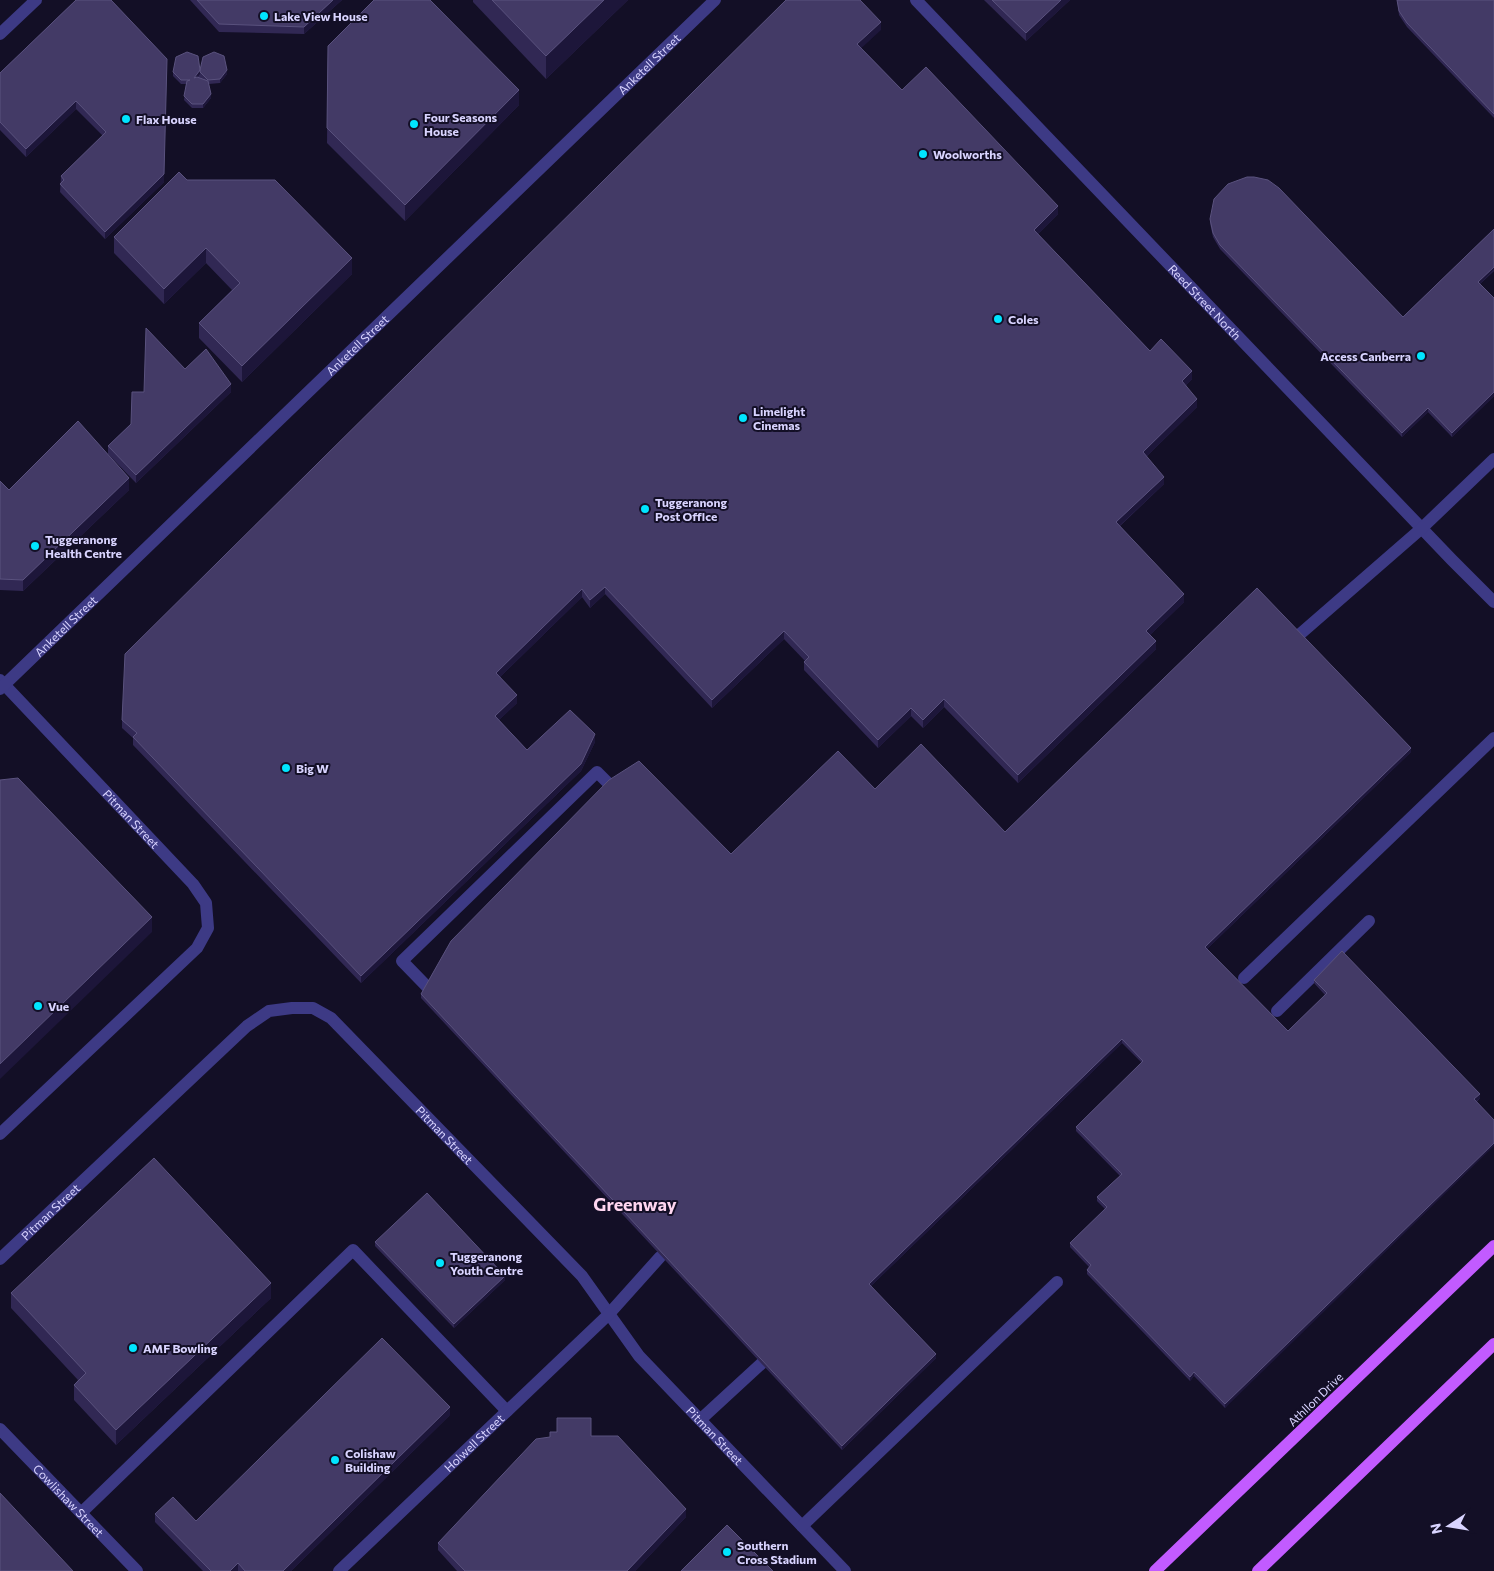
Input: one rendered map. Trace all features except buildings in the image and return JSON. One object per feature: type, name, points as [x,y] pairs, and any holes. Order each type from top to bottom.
[{"type":"main road","name":"Athllon Drive","points":[[1155,1571],[1494,1246]]},
{"type":"main road","points":[[1258,1571],[1494,1344]]},
{"type":"street","points":[[0,34],[36,0]]},
{"type":"street","name":"Anketell Street","points":[[2,685],[715,0]]},
{"type":"street","name":"Reed Street North","points":[[916,0],[1494,602]]},
{"type":"street","points":[[1299,635],[1422,528],[1494,459]]},
{"type":"street","name":"Pitman Street","points":[[0,1134],[197,948],[208,928],[206,903],[193,884],[2,685]]},
{"type":"street","points":[[1244,978],[1494,738]]},
{"type":"street","points":[[450,1010],[402,961],[597,772],[609,784]]},
{"type":"street","points":[[1277,1011],[1369,921]]},
{"type":"street","name":"Pitman Street","points":[[0,1259],[247,1026],[270,1011],[313,1008],[331,1018],[582,1276],[639,1356],[845,1571]]},
{"type":"street","points":[[81,1513],[353,1250],[507,1411]]},
{"type":"street","name":"Holwell Street","points":[[340,1571],[608,1314],[660,1257]]},
{"type":"street","points":[[802,1526],[1057,1282]]},
{"type":"street","points":[[700,1420],[777,1349],[770,1342]]},
{"type":"street","name":"Cowlishaw Street","points":[[0,1429],[137,1571]]},
{"type":"place","name":"Lake View House","points":[[264,16]]},
{"type":"place","name":"Flax House","points":[[126,119]]},
{"type":"place","name":"Four Seasons House","points":[[414,124]]},
{"type":"place","name":"Woolworths","points":[[923,154]]},
{"type":"place","name":"Coles","points":[[998,319]]},
{"type":"place","name":"Access Canberra","points":[[1421,356]]},
{"type":"place","name":"Limelight Cinemas","points":[[743,418]]},
{"type":"place","name":"Tuggeranong Post Office","points":[[645,509]]},
{"type":"place","name":"Tuggeranong Health Centre","points":[[35,546]]},
{"type":"place","name":"Big W","points":[[286,768]]},
{"type":"place","name":"Vue","points":[[38,1006]]},
{"type":"place","name":"Tuggeranong Youth Centre","points":[[440,1263]]},
{"type":"place","name":"AMF Bowling","points":[[133,1348]]},
{"type":"place","name":"Colishaw Building","points":[[335,1460]]},
{"type":"place","name":"Southern Cross Stadium","points":[[727,1552]]},
{"type":"district","name":"Greenway","points":[[635,1204]]}]
